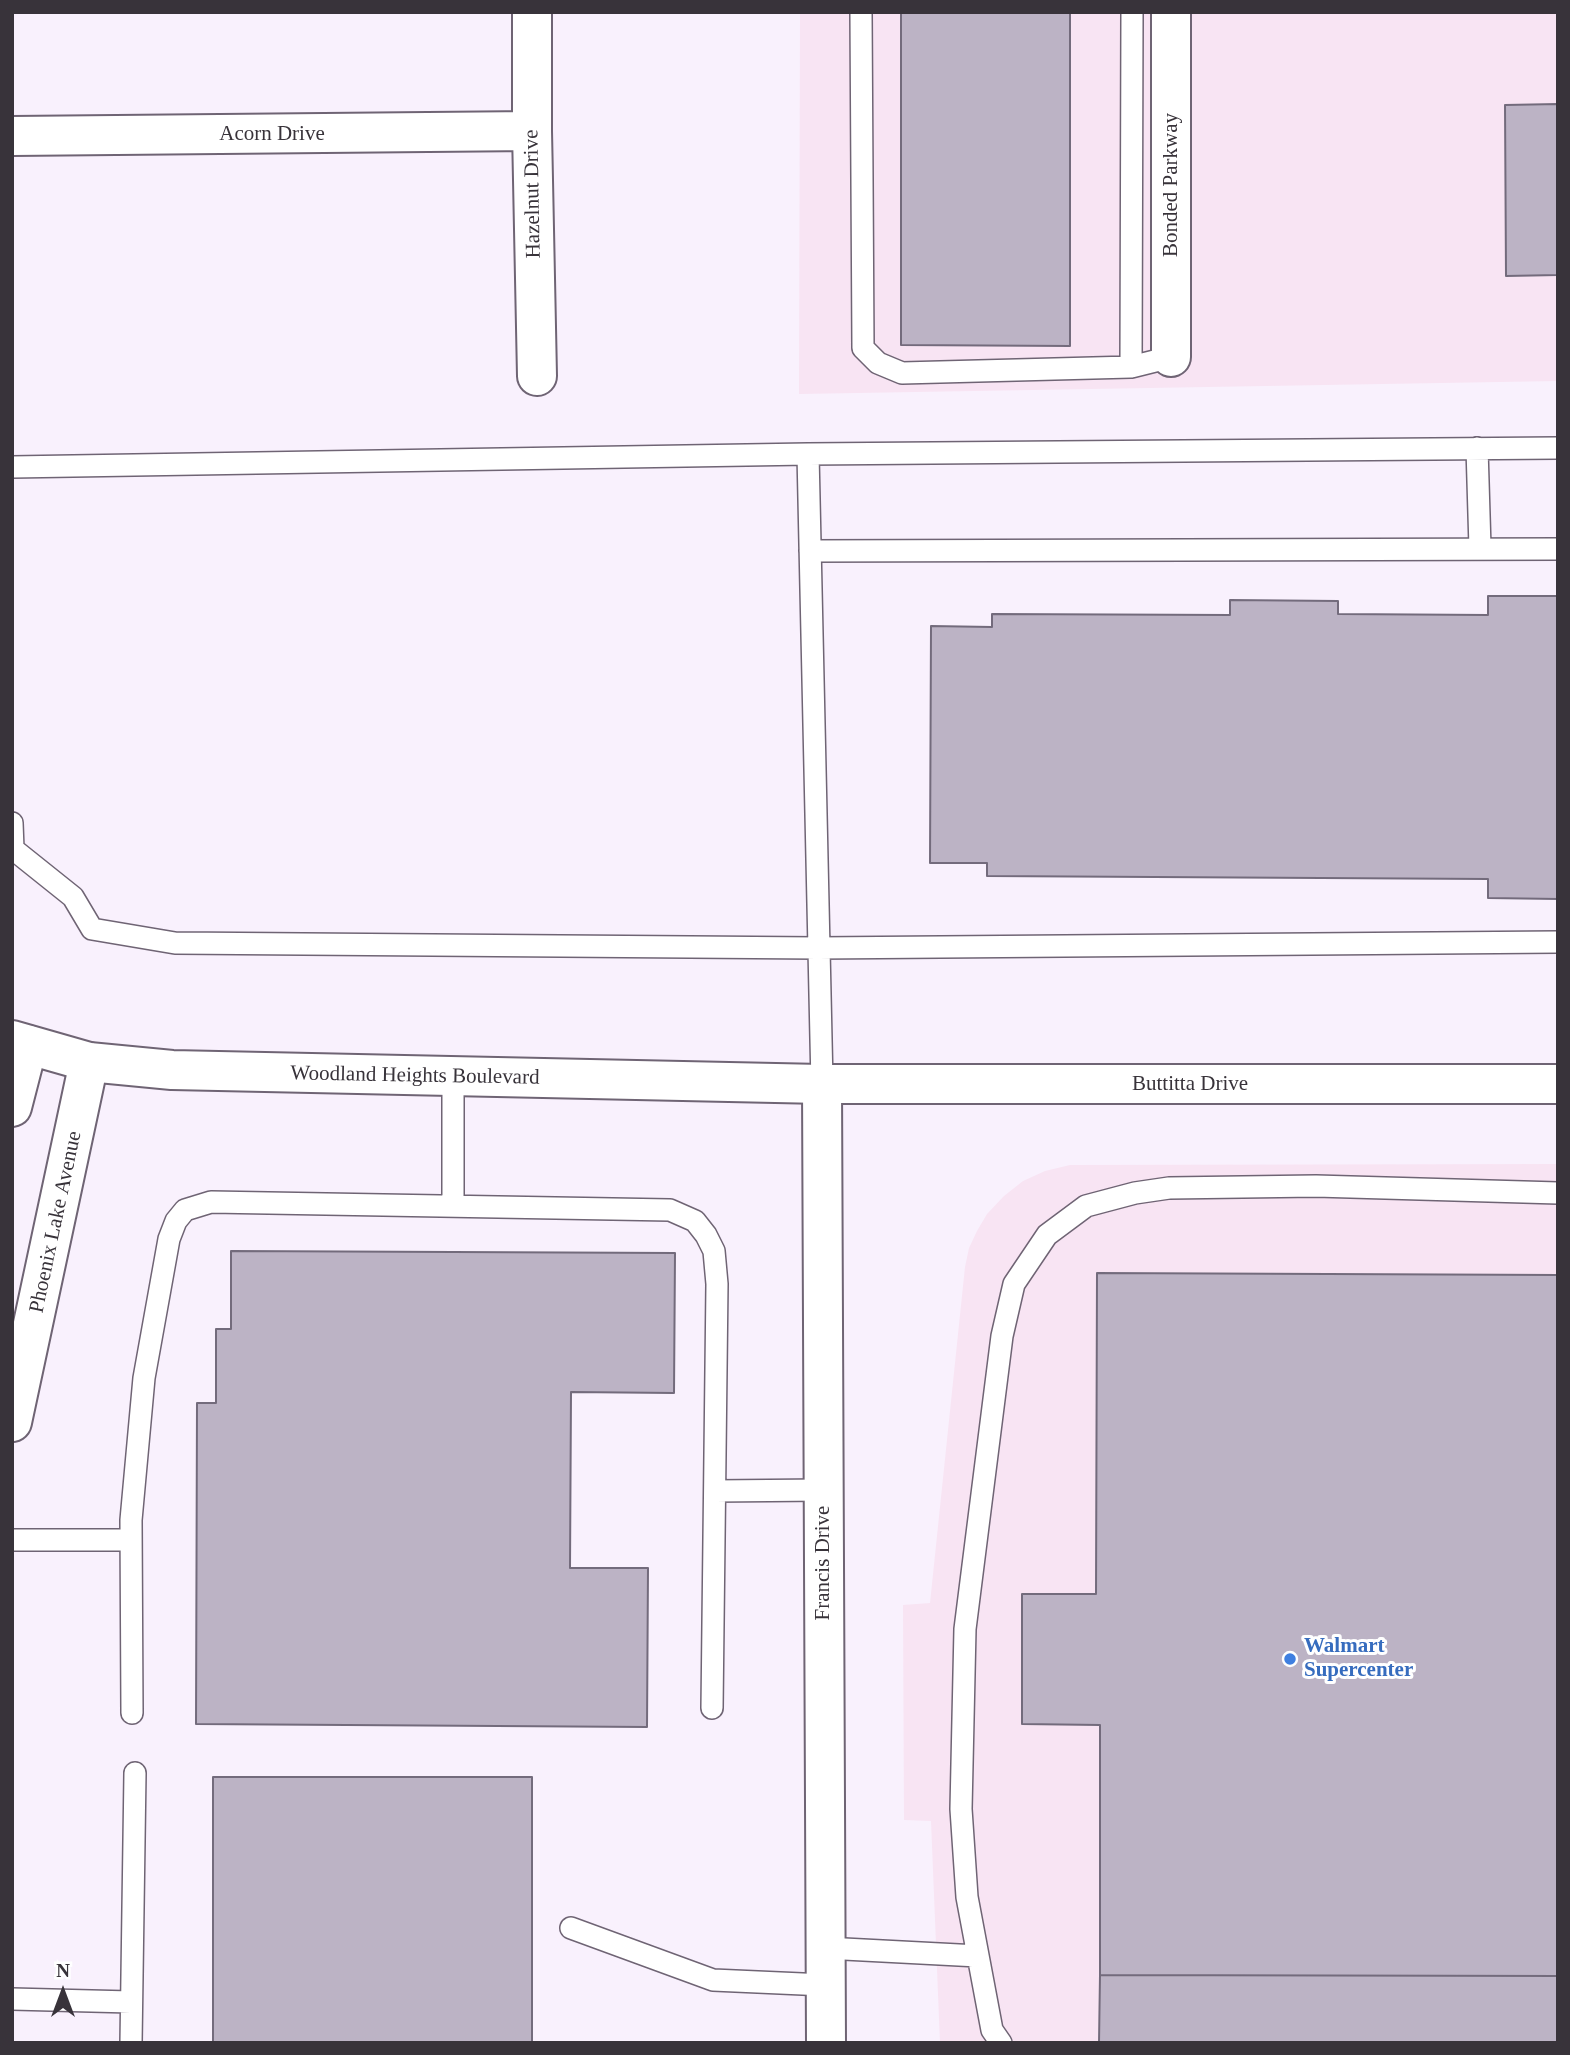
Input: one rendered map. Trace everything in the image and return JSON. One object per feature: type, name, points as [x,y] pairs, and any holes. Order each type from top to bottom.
[{"type":"street","name":"Hazelnut Drive","points":[[532,12],[537,376]]},
{"type":"street","name":"Bonded Parkway","points":[[1171,12],[1171,358]]},
{"type":"street","name":"Acorn Drive","points":[[12,136],[532,131]]},
{"type":"street","name":"Woodland Heights Boulevard","points":[[20,1043],[89,1062],[172,1070],[822,1084]]},
{"type":"street","points":[[12,1107],[20,1043]]},
{"type":"street","name":"Phoenix Lake Avenue","points":[[12,1422],[89,1062]]},
{"type":"street","name":"Buttitta Drive","points":[[822,1084],[1558,1084]]},
{"type":"street","name":"Francis Drive","points":[[822,1084],[825,2043]]},
{"type":"lane","points":[[861,12],[863,348],[878,363],[902,373],[1131,367],[1171,358]]},
{"type":"lane","points":[[1131,367],[1132,12]]},
{"type":"lane","points":[[12,467],[808,454],[1558,448]]},
{"type":"lane","points":[[1477,449],[1480,548]]},
{"type":"lane","points":[[808,454],[822,1084]]},
{"type":"lane","points":[[810,551],[1558,549]]},
{"type":"lane","points":[[12,823],[13,849],[74,897],[92,929],[175,943],[818,948],[1558,942]]},
{"type":"lane","points":[[453,1077],[453,1206]]},
{"type":"lane","points":[[1001,2043],[992,2030],[967,1897],[961,1809],[965,1629],[1002,1336],[1014,1284],[1047,1236],[1086,1206],[1135,1193],[1169,1188],[1316,1186],[1558,1193]]},
{"type":"lane","points":[[132,1713],[131,1520],[144,1378],[169,1238],[176,1221],[185,1210],[211,1202],[670,1210],[695,1221],[714,1251],[717,1284],[712,1708]]},
{"type":"lane","points":[[715,1492],[823,1490]]},
{"type":"lane","points":[[12,1540],[131,1540]]},
{"type":"lane","points":[[131,2043],[135,1773]]},
{"type":"lane","points":[[572,1928],[713,1980],[825,1966],[978,1956]]},
{"type":"lane","points":[[12,1999],[131,2002]]},
{"type":"shaded area","points":[[800,12],[1558,12],[1558,381],[799,394]]},
{"type":"shaded area","name":"Walmart Supercenter","points":[[1558,1164],[1558,2043],[940,2043],[931,1821],[904,1820],[903,1605],[930,1603],[965,1267],[969,1248],[987,1214],[1023,1181],[1045,1171],[1070,1165]]},
{"type":"building","points":[[901,12],[1070,12],[1070,346],[901,345]]},
{"type":"building","points":[[1558,104],[1558,275],[1506,276],[1505,105]]},
{"type":"building","points":[[1488,596],[1558,596],[1558,899],[1488,898],[1488,879],[987,876],[987,863],[930,863],[931,626],[992,627],[992,614],[1230,615],[1230,600],[1338,601],[1338,614],[1488,615]]},
{"type":"building","points":[[231,1251],[675,1253],[674,1393],[571,1392],[570,1568],[648,1568],[647,1727],[196,1724],[197,1403],[216,1403],[216,1329],[231,1329]]},
{"type":"building","name":"Walmart Supercenter","points":[[1097,1273],[1558,1275],[1558,1976],[1100,1975],[1100,1725],[1022,1724],[1022,1594],[1096,1594]]},
{"type":"building","points":[[213,1777],[532,1777],[532,2043],[213,2043]]},
{"type":"building","points":[[1100,1975],[1558,1976],[1558,2043],[1099,2043]]},
{"type":"place","name":"Walmart Supercenter","points":[[1290,1659]]}]
